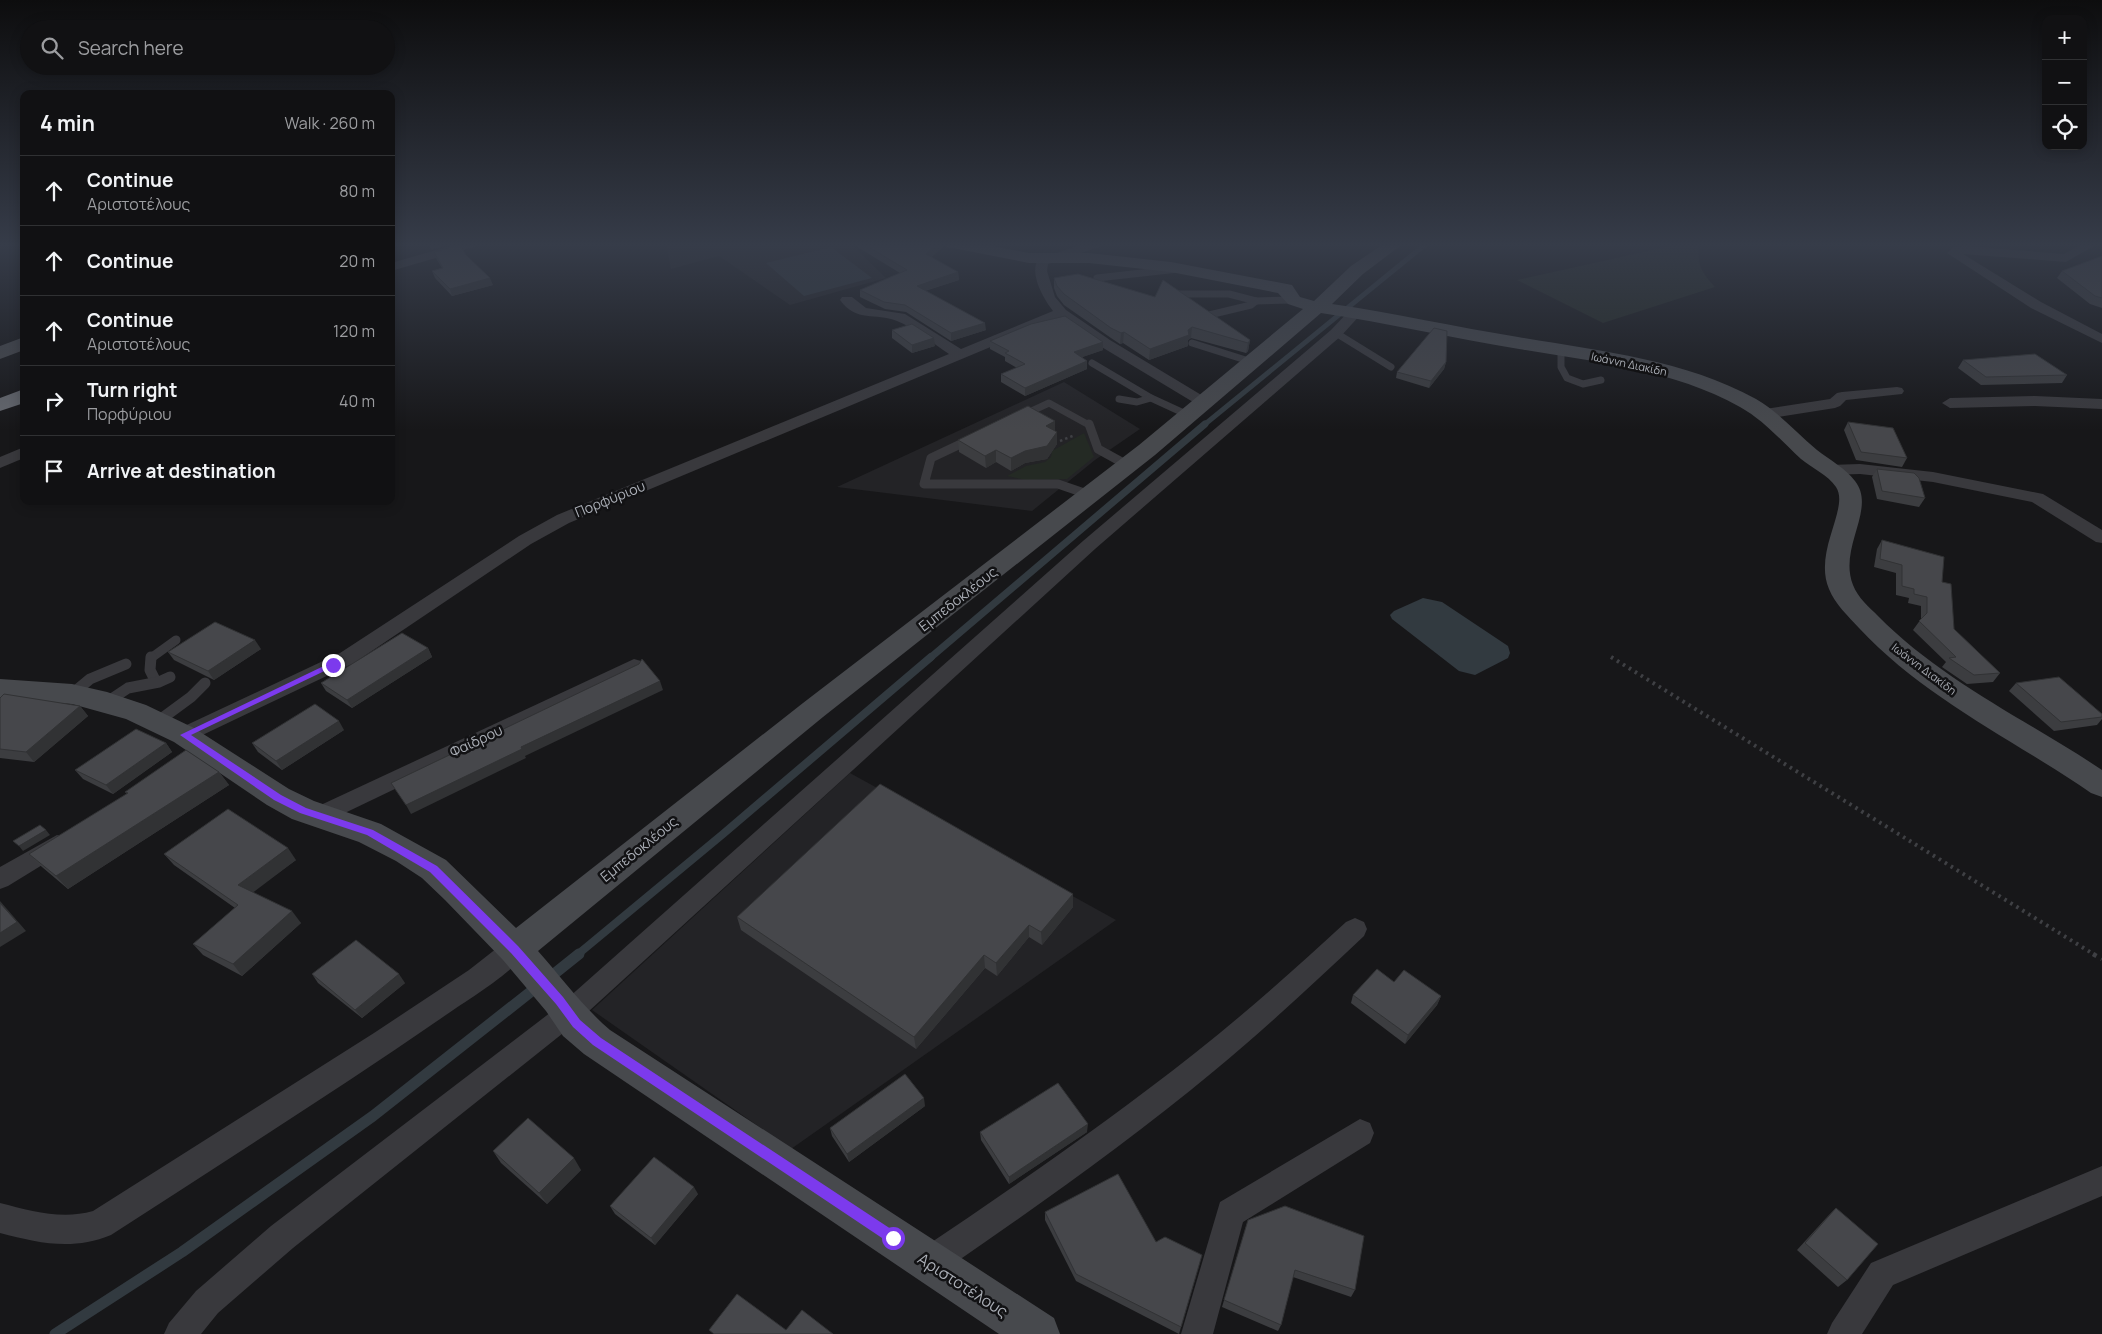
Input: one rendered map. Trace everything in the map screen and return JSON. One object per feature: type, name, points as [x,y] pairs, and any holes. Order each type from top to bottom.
[{"type":"highway","points":[[0,387],[20,379]]},
{"type":"highway","points":[[0,405],[20,397]]},
{"type":"street","points":[[854,305],[862,312],[900,317],[960,355]]},
{"type":"street","points":[[1055,305],[1061,313],[1196,408]]},
{"type":"street","name":"Εμπεδοκλέους","points":[[519,955],[806,716],[1127,466],[1320,305]]},
{"type":"street","name":"Ιωάννη Διακίδη","points":[[1338,305],[1355,313],[1623,362],[1686,377],[1727,393],[1765,414],[1848,487],[1853,498],[1847,520],[1837,544],[1835,561],[1839,586],[1852,605],[1901,653],[1934,679],[2102,785]]},
{"type":"street","points":[[2037,305],[2102,338]]},
{"type":"street","name":"Πορφύριου","points":[[182,740],[340,662],[525,540],[563,519],[1061,313]]},
{"type":"street","points":[[180,1334],[207,1302],[282,1237],[564,1007],[1089,545],[1336,334],[1355,313]]},
{"type":"street","points":[[0,353],[20,345]]},
{"type":"street","points":[[1765,414],[1835,403],[1842,396],[1897,391]]},
{"type":"street","points":[[1950,403],[2035,401],[2102,404]]},
{"type":"street","points":[[0,463],[20,454]]},
{"type":"street","points":[[1830,470],[1860,469],[1918,475],[1982,485],[2037,498],[2102,538]]},
{"type":"street","name":"Φαίδρου","points":[[318,816],[634,666]]},
{"type":"street","points":[[0,1218],[51,1231],[82,1231],[100,1224],[392,1037],[478,978],[519,955],[457,890],[429,865],[370,833],[318,816],[270,793],[136,712],[107,702],[72,694],[3,692]]},
{"type":"street","points":[[0,879],[77,832]]},
{"type":"street","points":[[928,1263],[1023,1199],[1132,1118],[1243,1030],[1355,929]]},
{"type":"street","name":"Αριστοτέλους","points":[[519,955],[597,1042],[843,1203],[928,1263],[1038,1334]]},
{"type":"street","points":[[1197,1334],[1231,1213],[1360,1134]]},
{"type":"street","points":[[1843,1334],[1882,1274],[2102,1181]]},
{"type":"lane","points":[[1205,316],[1252,305]]},
{"type":"lane","points":[[1336,334],[1391,367]]},
{"type":"lane","points":[[1192,343],[1252,362]]},
{"type":"lane","points":[[1560,350],[1561,368],[1568,379],[1576,383],[1592,384],[1601,380]]},
{"type":"lane","points":[[1092,363],[1151,398],[1196,408]]},
{"type":"lane","points":[[1119,399],[1137,402],[1151,398]]},
{"type":"lane","points":[[1013,420],[1049,403],[1089,424],[1098,449],[1127,466]]},
{"type":"lane","points":[[977,437],[932,458],[924,484],[1058,484],[1090,495]]},
{"type":"lane","points":[[156,682],[150,670],[151,656],[176,640]]},
{"type":"lane","points":[[72,694],[90,680],[126,664]]},
{"type":"lane","points":[[107,702],[128,688],[170,677]]},
{"type":"lane","points":[[182,740],[191,697],[205,683]]},
{"type":"path","points":[[1611,657],[2102,959]]},
{"type":"shaded area","points":[[1568,305],[1658,305],[1603,323]]},
{"type":"shaded area","points":[[1064,382],[1140,429],[1095,460],[1032,511],[837,487]]},
{"type":"shaded area","points":[[1084,433],[1094,457],[1067,479],[1026,480],[1007,476],[1026,466],[1045,462],[1051,457],[1052,451]]},
{"type":"shaded area","points":[[1423,598],[1442,602],[1508,646],[1510,653],[1508,658],[1475,675],[1459,671],[1392,619],[1390,615],[1394,611]]},
{"type":"shaded area","points":[[850,773],[1116,920],[791,1149],[592,1010]]},
{"type":"building","points":[[905,305],[952,305],[985,323],[951,333]]},
{"type":"building","points":[[1080,305],[1200,305],[1250,340],[1248,343],[1192,327],[1188,330],[1189,335],[1150,349],[1124,332],[1121,333]]},
{"type":"building","points":[[1065,316],[1103,342],[1074,352],[1087,361],[1025,388],[1001,374],[1025,364],[1005,353],[1009,351],[990,341],[1031,324]]},
{"type":"building","points":[[912,324],[934,338],[912,345],[892,330]]},
{"type":"building","points":[[1434,328],[1447,331],[1446,362],[1431,381],[1397,372]]},
{"type":"building","points":[[2035,354],[2067,375],[1986,377],[1963,360]]},
{"type":"building","points":[[1028,406],[1055,421],[1046,426],[1057,432],[1047,446],[1025,451],[1011,458],[996,450],[985,456],[958,440]]},
{"type":"building","points":[[1848,422],[1893,428],[1907,458],[1861,452]]},
{"type":"building","points":[[1877,469],[1914,473],[1919,478],[1925,498],[1882,491]]},
{"type":"building","points":[[1882,540],[1944,557],[1942,582],[1951,584],[1954,629],[2000,673],[1974,675],[1949,658],[1956,657],[1919,621],[1927,613],[1927,597],[1914,594],[1914,589],[1902,586],[1902,565],[1880,559]]},
{"type":"building","points":[[215,622],[255,640],[208,671],[168,652]]},
{"type":"building","points":[[402,633],[428,648],[347,700],[321,683]]},
{"type":"building","points":[[642,659],[660,681],[521,747],[522,749],[406,805],[391,783],[639,664]]},
{"type":"building","points":[[2059,677],[2102,714],[2102,717],[2061,722],[2016,683]]},
{"type":"building","points":[[4,694],[80,706],[26,752],[0,749],[0,698]]},
{"type":"building","points":[[315,704],[339,721],[276,761],[252,743]]},
{"type":"building","points":[[136,729],[166,743],[106,785],[75,770]]},
{"type":"building","points":[[186,750],[219,772],[56,876],[29,854],[128,793],[125,792]]},
{"type":"building","points":[[880,784],[1073,894],[1041,932],[1029,925],[996,963],[984,955],[914,1037],[737,917]]},
{"type":"building","points":[[228,809],[288,848],[238,885],[292,911],[233,964],[193,944],[238,905],[164,854]]},
{"type":"building","points":[[40,825],[46,830],[19,846],[13,841]]},
{"type":"building","points":[[0,903],[17,922],[0,933]]},
{"type":"building","points":[[356,940],[399,974],[355,1010],[312,974]]},
{"type":"building","points":[[1377,969],[1394,982],[1404,970],[1441,996],[1408,1035],[1353,995]]},
{"type":"building","points":[[905,1074],[924,1098],[847,1154],[830,1128]]},
{"type":"building","points":[[1058,1083],[1088,1124],[1009,1177],[980,1132]]},
{"type":"building","points":[[528,1118],[574,1158],[539,1193],[493,1151]]},
{"type":"building","points":[[654,1157],[694,1187],[651,1238],[610,1206]]},
{"type":"building","points":[[1118,1174],[1156,1242],[1165,1237],[1202,1255],[1181,1327],[1076,1274],[1045,1212]]},
{"type":"building","points":[[1285,1206],[1364,1236],[1355,1290],[1295,1270],[1281,1325],[1224,1300],[1248,1220]]},
{"type":"building","points":[[1836,1208],[1878,1244],[1847,1280],[1805,1243]]},
{"type":"building","points":[[737,1294],[786,1330],[802,1310],[833,1334],[714,1334],[709,1330]]},
{"type":"waterway","points":[[1204,425],[1351,305]]},
{"type":"waterway","points":[[930,658],[1205,424]]},
{"type":"waterway","points":[[577,955],[931,657]]},
{"type":"waterway","points":[[549,978],[579,954]]},
{"type":"waterway","points":[[55,1334],[182,1252],[373,1116],[538,986]]},
{"type":"route","points":[[333,665],[184,735],[278,798],[318,816],[370,833],[407,852],[434,869],[515,950],[559,1000],[576,1024],[597,1042],[843,1203],[893,1238]]}]
